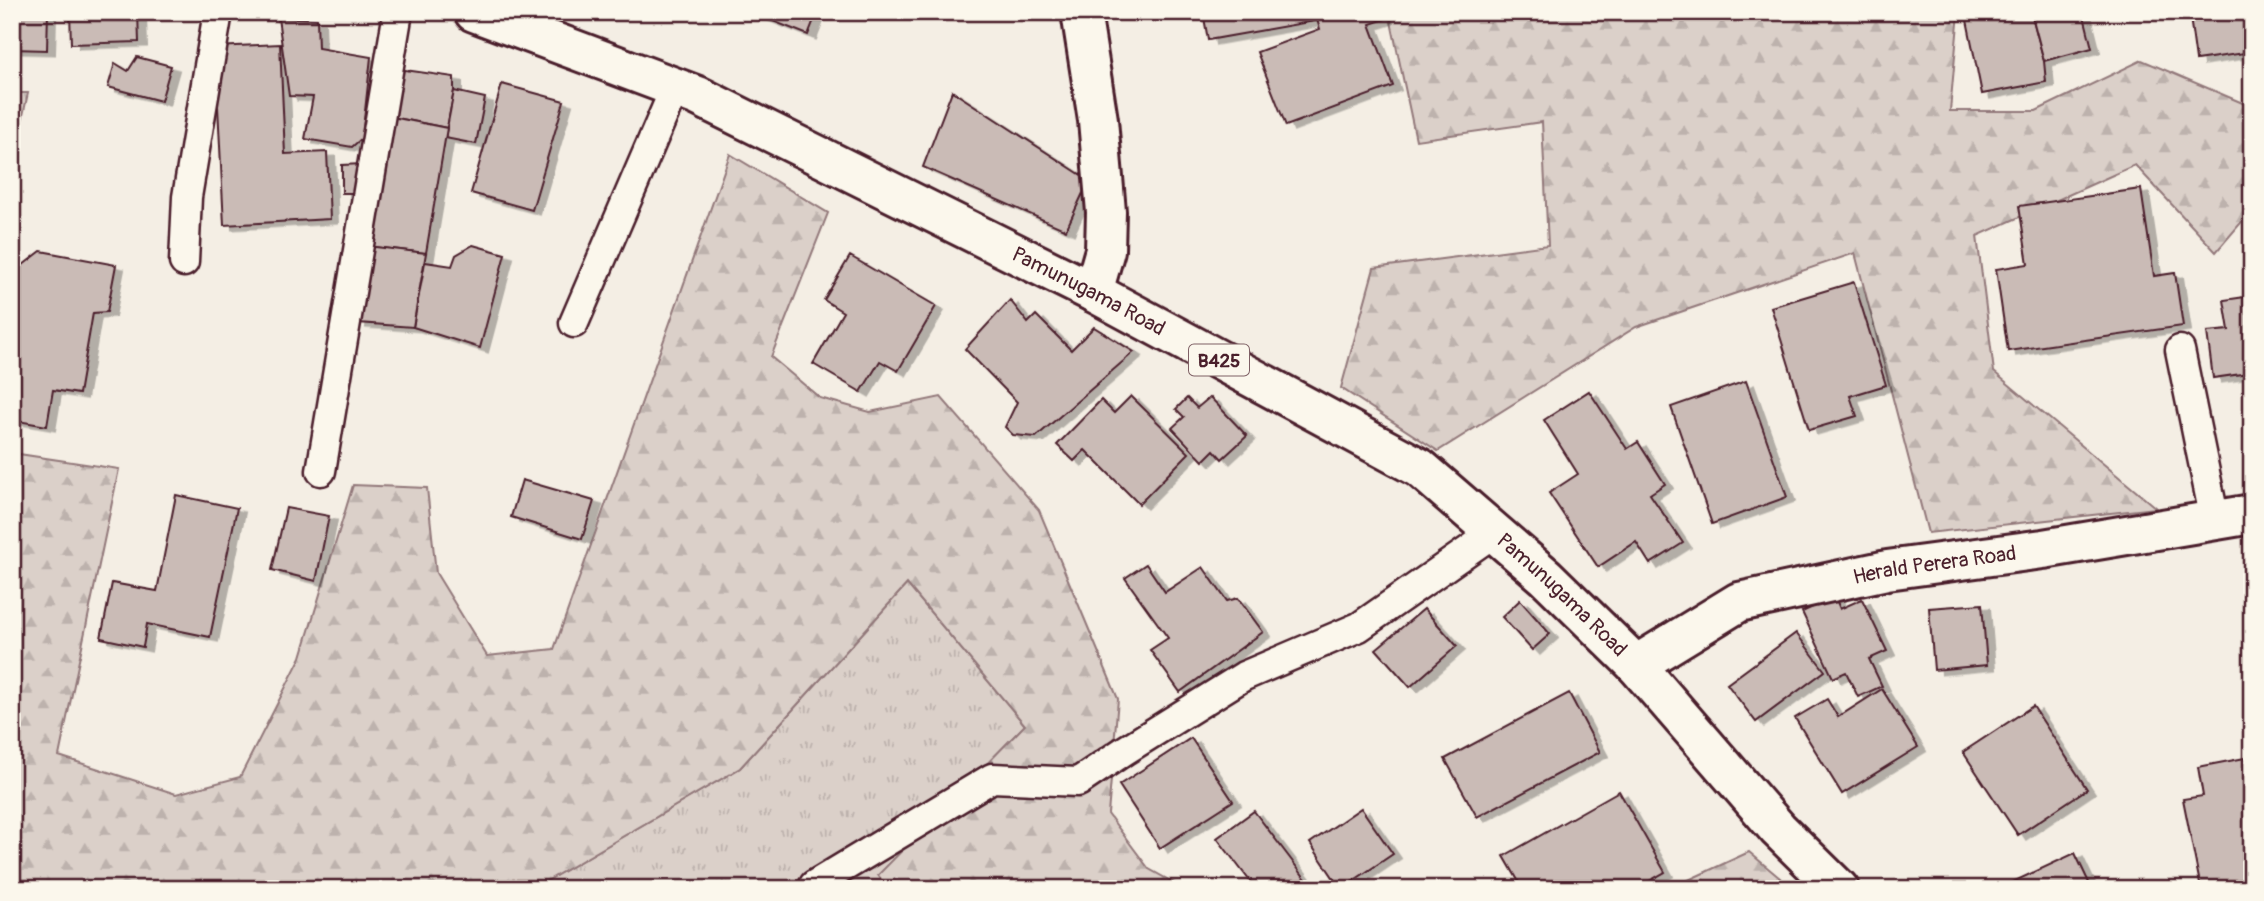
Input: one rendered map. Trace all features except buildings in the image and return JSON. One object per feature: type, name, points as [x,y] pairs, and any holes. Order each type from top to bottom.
[{"type":"main road","name":"Pamunugama Road","points":[[474,12],[710,102],[1093,292],[1420,468],[1546,577],[1636,665],[1779,829],[1839,889]]},
{"type":"main road","points":[[1081,12],[1098,120],[1107,212],[1105,250],[1093,292]]},
{"type":"main road","name":"Herald Perera Road","points":[[1636,665],[1739,602],[1887,570],[2043,549],[2239,514]]},
{"type":"lane","points":[[184,262],[187,197],[218,12]]},
{"type":"lane","points":[[321,471],[398,12]]},
{"type":"lane","points":[[574,323],[675,88]]},
{"type":"lane","points":[[2179,350],[2239,514]]},
{"type":"lane","points":[[814,886],[992,778],[1079,782],[1244,676],[1359,627],[1494,532]]},
{"type":"green space","points":[[1389,12],[1959,12],[1950,111],[2036,111],[2142,60],[2252,107],[2252,210],[2216,252],[2135,165],[1977,236],[1994,372],[2156,508],[1928,533],[1855,253],[1636,327],[1438,451],[1341,388],[1374,268],[1548,245],[1542,122],[1416,140]]},
{"type":"green space","points":[[12,93],[28,93],[12,165]]},
{"type":"green space","points":[[730,154],[828,213],[771,357],[820,398],[870,412],[941,397],[1039,510],[1118,699],[1108,814],[1149,869],[1185,889],[888,889],[878,875],[1025,725],[907,584],[740,768],[533,889],[12,889],[12,453],[119,469],[59,756],[176,794],[240,777],[301,657],[353,485],[427,488],[436,573],[487,656],[554,649]]},
{"type":"green space","points":[[907,584],[1025,725],[879,875],[888,889],[533,889],[740,768]]},
{"type":"green space","points":[[1749,852],[1793,889],[1669,889]]}]
